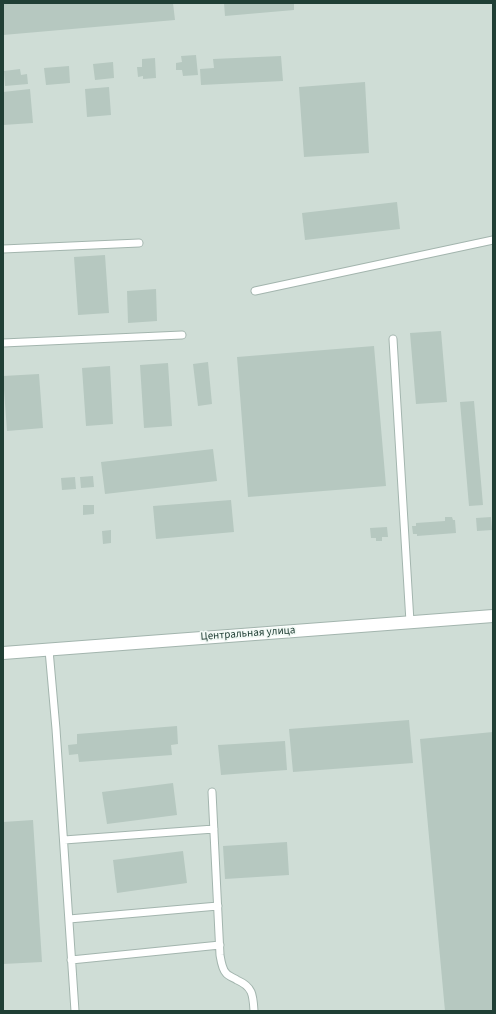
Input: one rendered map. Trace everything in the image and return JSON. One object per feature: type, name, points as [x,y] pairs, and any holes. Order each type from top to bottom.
[{"type":"street","name":"Центральная улица","points":[[3,653],[493,616]]},
{"type":"lane","points":[[255,291],[493,240]]},
{"type":"lane","points":[[3,249],[139,243]]},
{"type":"lane","points":[[3,343],[182,335]]},
{"type":"lane","points":[[393,339],[410,622]]},
{"type":"lane","points":[[49,650],[64,840],[75,1011]]},
{"type":"lane","points":[[212,792],[220,955],[223,969],[226,974],[246,984],[251,992],[254,1011]]},
{"type":"lane","points":[[64,840],[214,829]]},
{"type":"lane","points":[[69,919],[218,906]]},
{"type":"lane","points":[[71,960],[220,945]]},
{"type":"shaded area","points":[[3,3],[493,3],[493,1011],[3,1011]]},
{"type":"building","points":[[3,3],[173,3],[175,20],[3,35]]},
{"type":"building","points":[[224,3],[294,3],[294,10],[225,16]]},
{"type":"building","points":[[196,55],[198,75],[183,76],[182,70],[176,70],[176,63],[182,62],[181,56]]},
{"type":"building","points":[[281,56],[283,81],[201,85],[200,69],[214,68],[213,59]]},
{"type":"building","points":[[155,58],[156,78],[143,79],[143,76],[138,77],[137,67],[142,67],[142,59]]},
{"type":"building","points":[[113,62],[114,78],[95,80],[93,64]]},
{"type":"building","points":[[69,66],[70,83],[46,85],[44,68]]},
{"type":"building","points":[[20,69],[21,75],[27,74],[28,84],[5,86],[4,71]]},
{"type":"building","points":[[365,82],[369,153],[304,157],[299,87]]},
{"type":"building","points":[[109,87],[111,115],[87,117],[85,89]]},
{"type":"building","points":[[30,89],[33,123],[3,125],[3,92]]},
{"type":"building","points":[[397,202],[400,229],[305,240],[302,213]]},
{"type":"building","points":[[105,255],[109,313],[78,315],[74,257]]},
{"type":"building","points":[[156,289],[157,321],[128,323],[127,291]]},
{"type":"building","points":[[441,331],[447,402],[416,404],[410,333]]},
{"type":"building","points":[[374,346],[386,486],[248,497],[237,357]]},
{"type":"building","points":[[208,362],[212,404],[198,406],[193,364]]},
{"type":"building","points":[[168,363],[172,426],[144,428],[140,365]]},
{"type":"building","points":[[110,366],[113,424],[86,426],[82,368]]},
{"type":"building","points":[[39,374],[43,428],[7,431],[3,376]]},
{"type":"building","points":[[474,401],[483,505],[469,506],[460,402]]},
{"type":"building","points":[[213,449],[217,481],[105,494],[101,462]]},
{"type":"building","points":[[93,476],[94,487],[81,488],[80,477]]},
{"type":"building","points":[[75,477],[76,489],[62,490],[61,478]]},
{"type":"building","points":[[231,500],[234,532],[156,539],[153,506]]},
{"type":"building","points":[[83,505],[94,505],[94,514],[83,515]]},
{"type":"building","points":[[445,517],[452,517],[453,520],[455,520],[456,533],[417,536],[417,534],[413,534],[412,526],[416,526],[416,523],[445,521]]},
{"type":"building","points":[[491,517],[492,530],[477,531],[476,518]]},
{"type":"building","points":[[387,527],[388,537],[382,537],[382,541],[376,541],[376,538],[371,538],[370,528]]},
{"type":"building","points":[[111,530],[111,543],[103,544],[102,531]]},
{"type":"building","points":[[409,720],[413,763],[293,772],[289,729]]},
{"type":"building","points":[[177,726],[178,744],[171,745],[172,755],[79,762],[78,754],[69,755],[68,745],[77,744],[77,734]]},
{"type":"building","points":[[493,732],[493,1011],[445,1011],[420,739]]},
{"type":"building","points":[[285,741],[287,770],[221,775],[218,745]]},
{"type":"building","points":[[173,783],[177,815],[107,824],[102,792]]},
{"type":"building","points":[[33,820],[42,962],[3,964],[3,822]]},
{"type":"building","points":[[287,842],[289,875],[225,879],[223,846]]},
{"type":"building","points":[[183,851],[187,883],[117,893],[113,860]]}]
